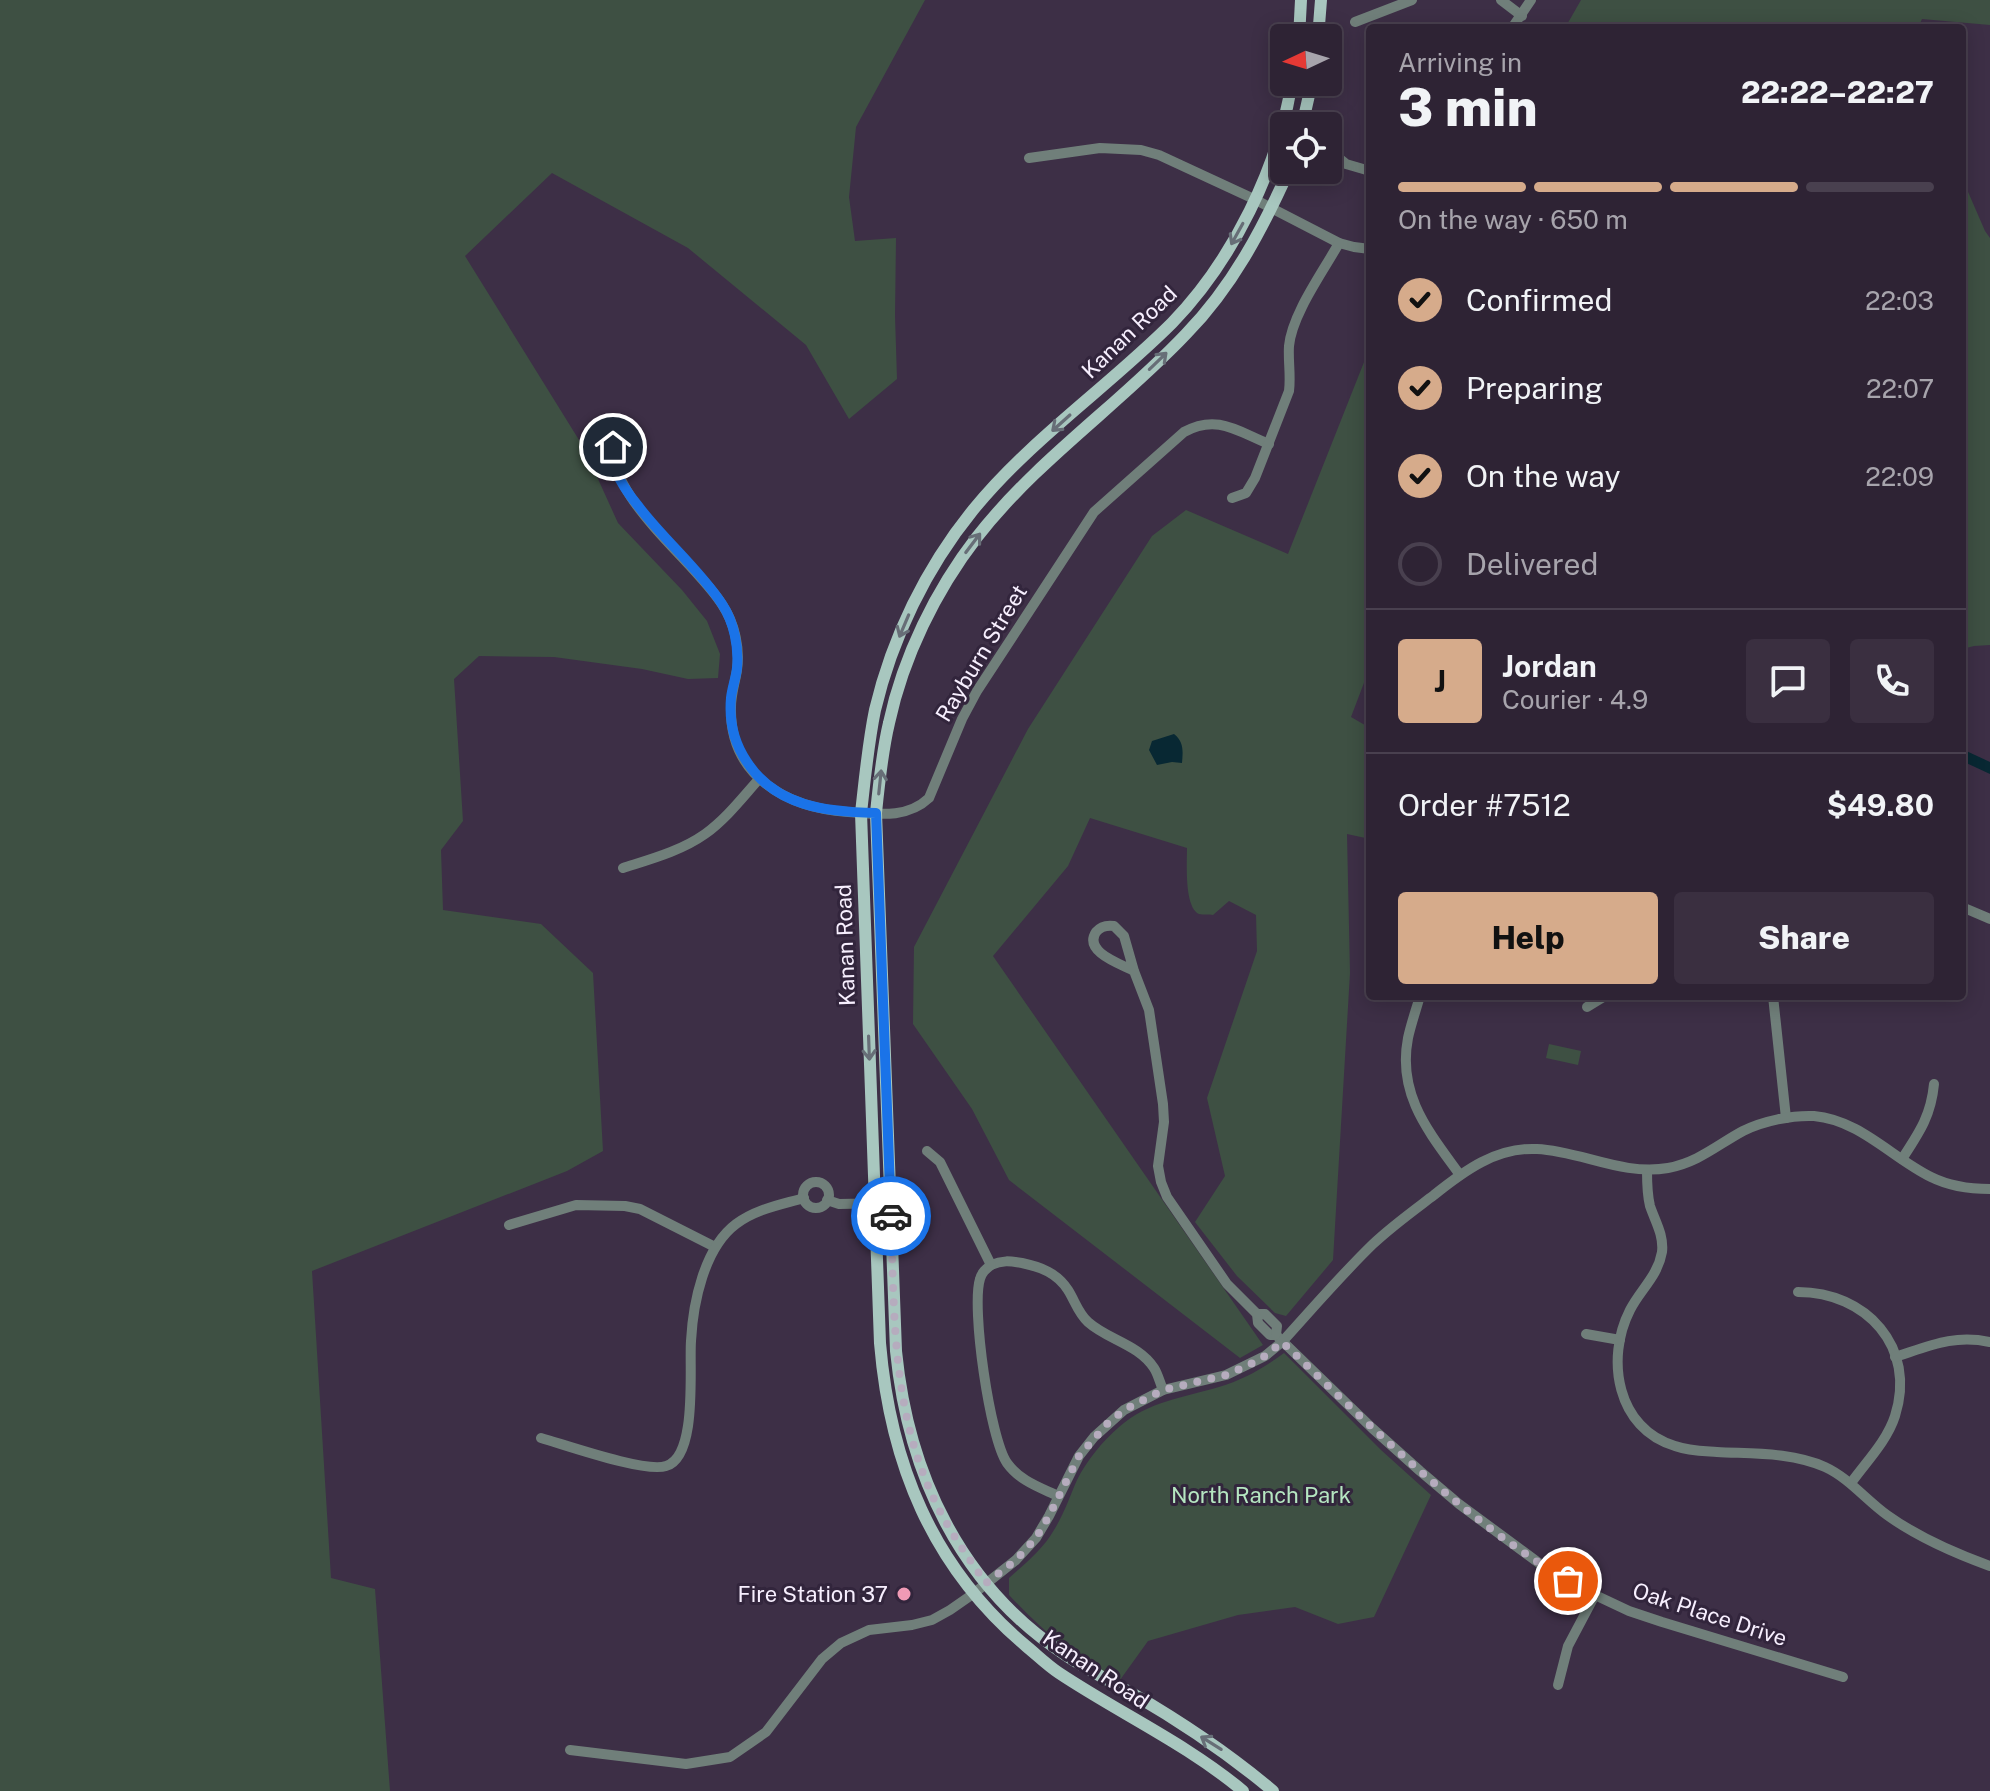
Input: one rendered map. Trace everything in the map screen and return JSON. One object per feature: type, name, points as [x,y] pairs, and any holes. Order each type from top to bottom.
[{"type":"main road","points":[[1300,24],[1301,0]]},
{"type":"main road","points":[[1319,24],[1321,0]]},
{"type":"main road","name":"Kanan Road","points":[[1243,1791],[1210,1765],[1055,1671],[997,1621],[973,1594],[945,1553],[926,1519],[903,1465],[894,1438],[883,1381],[880,1343],[861,813],[869,745],[887,670],[911,610],[943,553],[973,510],[1007,472],[1144,349],[1201,290],[1239,232],[1270,164],[1289,96]]},
{"type":"main road","name":"Kanan Road","points":[[1273,1791],[1224,1751],[1063,1653],[1024,1623],[986,1583],[956,1541],[929,1489],[911,1438],[896,1351],[876,813],[889,721],[902,677],[927,617],[959,562],[1022,485],[1186,334],[1216,300],[1256,239],[1283,184]]},
{"type":"street","points":[[1355,22],[1412,0]]},
{"type":"street","points":[[1501,0],[1522,16]]},
{"type":"street","points":[[1515,24],[1531,0]]},
{"type":"street","points":[[1029,158],[1100,148],[1141,150],[1173,161],[1254,199],[1339,243],[1366,248]]},
{"type":"street","points":[[1342,161],[1366,170]]},
{"type":"street","points":[[1232,498],[1246,493],[1255,478],[1289,391],[1289,347],[1294,325],[1339,243]]},
{"type":"street","name":"Rayburn Street","points":[[616,437],[613,447],[616,470],[629,494],[715,594],[729,618],[737,655],[731,711],[734,739],[740,751],[759,779],[792,800],[829,811],[861,813],[907,812],[929,798],[977,691],[1083,525],[1106,499],[1184,432],[1197,425],[1220,424],[1269,444]]},
{"type":"street","points":[[623,868],[680,848],[704,835],[759,779]]},
{"type":"street","points":[[1966,909],[1990,919]]},
{"type":"street","name":"Oak Place Drive","points":[[1134,971],[1098,951],[1094,945],[1098,929],[1106,925],[1114,926],[1124,936],[1149,1010],[1163,1104],[1164,1122],[1158,1166],[1167,1197],[1227,1284],[1257,1314],[1258,1323],[1270,1335],[1279,1338],[1372,1428],[1459,1504],[1543,1566],[1595,1595],[1662,1622],[1843,1677]]},
{"type":"street","points":[[1419,1000],[1406,1060],[1412,1100],[1426,1129],[1460,1175]]},
{"type":"street","points":[[1587,1007],[1598,1000]]},
{"type":"street","points":[[1773,1000],[1786,1118]]},
{"type":"street","points":[[1902,1159],[1927,1118],[1934,1084]]},
{"type":"street","points":[[570,1750],[686,1764],[730,1757],[766,1732],[822,1659],[841,1643],[869,1630],[932,1620],[973,1594],[1016,1560],[1036,1538],[1079,1456],[1094,1437],[1124,1410],[1163,1390],[1226,1375],[1265,1356],[1279,1338],[1400,1220],[1460,1175],[1496,1156],[1535,1149],[1623,1168],[1666,1168],[1689,1163],[1746,1130],[1786,1118],[1814,1116],[1850,1126],[1947,1184],[1990,1189]]},
{"type":"street","points":[[927,1151],[940,1162],[991,1265]]},
{"type":"street","points":[[1647,1170],[1648,1197],[1663,1243],[1654,1275],[1629,1311],[1620,1340],[1617,1372],[1623,1397],[1637,1421],[1672,1446],[1689,1450],[1781,1455],[1825,1467],[1851,1483],[1884,1513],[1910,1531],[1953,1553],[1990,1566]]},
{"type":"street","points":[[816,1182],[827,1188],[827,1200],[822,1206],[814,1208],[804,1198],[808,1185],[816,1182]]},
{"type":"street","points":[[541,1438],[657,1468],[670,1465],[681,1455],[692,1396],[691,1340],[699,1291],[715,1247],[734,1225],[752,1214],[804,1198]]},
{"type":"street","points":[[827,1200],[839,1204],[891,1203]]},
{"type":"street","points":[[509,1225],[568,1207],[625,1206],[640,1209],[715,1247]]},
{"type":"street","points":[[1058,1496],[1017,1475],[1005,1461],[998,1444],[986,1388],[977,1321],[979,1279],[984,1271],[991,1265],[1006,1261],[1045,1268],[1067,1288],[1089,1323],[1137,1350],[1148,1360],[1163,1390]]},
{"type":"street","points":[[1798,1292],[1828,1294],[1856,1306],[1879,1327],[1895,1357],[1900,1386],[1895,1417],[1883,1440],[1851,1483]]},
{"type":"street","points":[[1586,1334],[1620,1340]]},
{"type":"street","points":[[1895,1357],[1946,1340],[1990,1342]]},
{"type":"street","points":[[1558,1685],[1568,1646],[1595,1595]]},
{"type":"green space","points":[[0,0],[925,0],[856,127],[849,197],[855,241],[896,238],[897,379],[849,419],[806,345],[688,248],[552,173],[465,256],[584,448],[618,523],[707,621],[720,654],[718,678],[688,679],[642,669],[554,657],[479,656],[454,679],[463,821],[441,850],[443,910],[541,924],[593,973],[603,1151],[567,1171],[312,1271],[331,1578],[375,1589],[390,1791],[0,1791]]},
{"type":"green space","points":[[1581,0],[1990,0],[1990,25],[1922,19],[1920,24],[1567,24]]},
{"type":"green space","points":[[1966,187],[1990,238],[1990,645],[1966,648]]},
{"type":"green space","points":[[1366,357],[1366,678],[1351,717],[1366,726],[1366,838],[1347,834],[1350,973],[1333,1260],[1286,1316],[1275,1313],[1237,1276],[1195,1222],[1225,1176],[1207,1098],[1257,951],[1256,915],[1229,901],[1213,915],[1199,914],[1194,910],[1189,894],[1187,848],[1090,818],[1068,866],[993,956],[1263,1345],[1240,1358],[1009,1180],[972,1109],[913,1024],[914,947],[1028,729],[1152,536],[1186,510],[1288,554]]},
{"type":"green space","points":[[1549,1044],[1581,1051],[1578,1065],[1546,1058]]},
{"type":"green space","name":"North Ranch Park","points":[[1284,1353],[1431,1495],[1374,1617],[1338,1624],[1295,1607],[1238,1615],[1148,1641],[1120,1680],[1104,1673],[1047,1632],[1009,1595],[1009,1578],[1050,1537],[1085,1465],[1130,1418],[1154,1406],[1245,1377]]},
{"type":"water","points":[[1174,734],[1183,751],[1182,763],[1157,765],[1149,750],[1152,741]]},
{"type":"water","points":[[1966,751],[1990,762],[1990,774],[1966,763]]},
{"type":"way so far","points":[[891,1216],[896,1351],[904,1411],[929,1489],[956,1541],[986,1583],[1016,1560],[1036,1538],[1079,1456],[1108,1423],[1124,1410],[1163,1390],[1226,1375],[1249,1365],[1282,1342],[1372,1428],[1459,1504],[1517,1549],[1568,1581]]},
{"type":"place","name":"Fire Station 37","points":[[904,1594]]},
{"type":"route","points":[[613,447],[616,470],[629,494],[715,594],[729,618],[737,655],[731,697],[734,739],[749,766],[759,779],[774,790],[808,806],[829,811],[876,813],[891,1216]]}]
